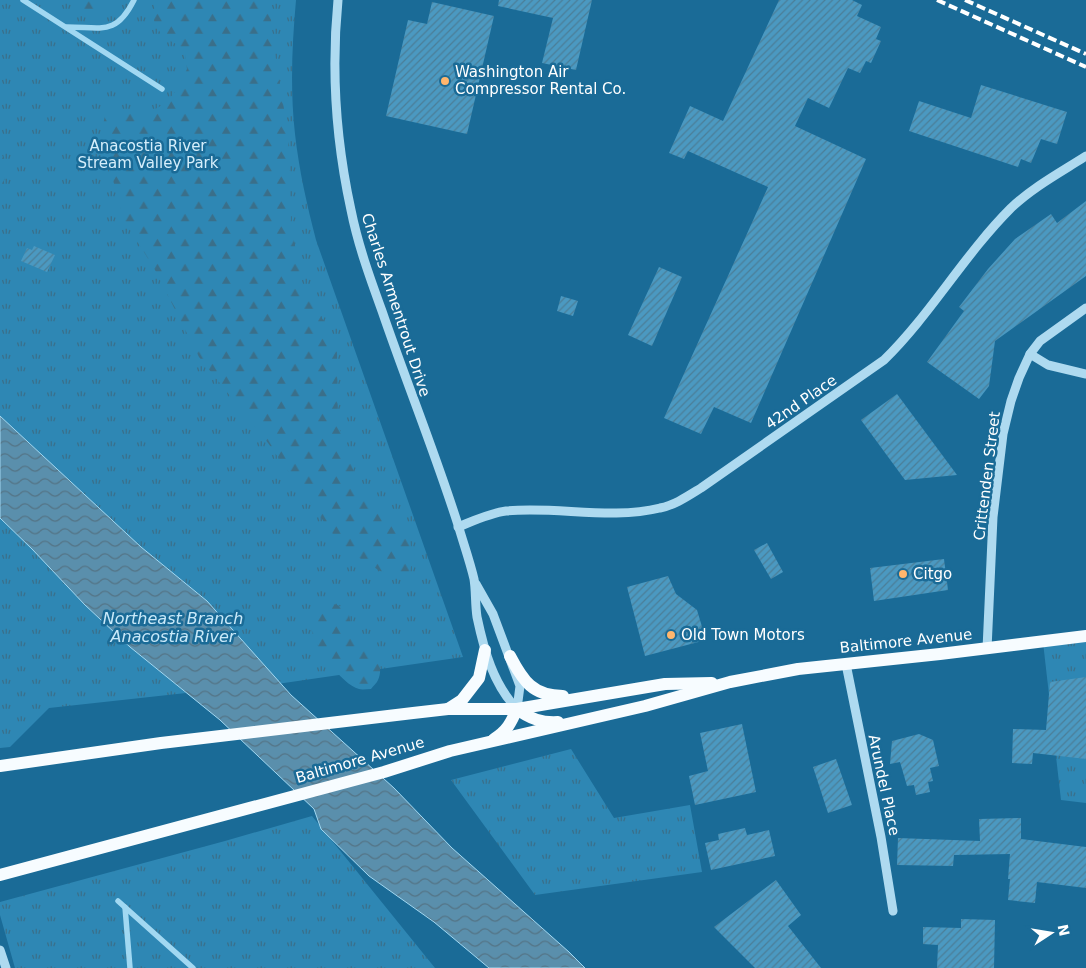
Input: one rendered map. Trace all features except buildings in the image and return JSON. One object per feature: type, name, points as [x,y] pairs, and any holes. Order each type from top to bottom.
[{"type":"main road","name":"Baltimore Avenue","points":[[0,875],[384,772],[450,751],[579,722],[684,696],[730,682],[798,669],[987,649],[1086,636]]},
{"type":"main road","points":[[448,709],[462,700],[479,678],[485,650]]},
{"type":"main road","points":[[510,656],[519,675],[532,688],[551,696],[591,696]]},
{"type":"main road","name":"Baltimore Avenue","points":[[0,766],[161,743],[448,709],[517,709],[665,684],[730,682]]},
{"type":"main road","points":[[490,741],[504,733],[517,709],[527,717],[544,722],[579,722]]},
{"type":"street","name":"Charles Armentrout Drive","points":[[338,0],[335,34],[336,115],[342,164],[351,212],[364,258],[458,527],[474,580],[477,616],[485,650],[496,680],[506,698],[517,709]]},
{"type":"street","name":"42nd Place","points":[[458,527],[479,518],[504,511],[639,511],[661,508],[679,501],[701,488],[884,360],[900,344],[960,266],[1012,207],[1031,191],[1086,156]]},
{"type":"street","name":"Crittenden Street","points":[[987,649],[993,517],[1003,434],[1018,378],[1030,354],[1040,341],[1086,308]]},
{"type":"street","points":[[1030,354],[1048,365],[1086,374]]},
{"type":"street","name":"Charles Armentrout Drive","points":[[474,580],[493,614],[510,656],[520,686],[517,709]]},
{"type":"street","name":"Arundel Place","points":[[846,664],[881,836],[893,911]]},
{"type":"street","points":[[0,950],[6,968]]},
{"type":"green space","name":"Anacostia River Stream Valley Park","points":[[0,0],[296,0],[293,34],[292,100],[297,147],[306,201],[316,240],[463,657],[277,684],[183,690],[186,693],[49,708],[10,747],[0,748]]},
{"type":"green space","points":[[72,0],[109,0],[103,10],[91,15],[78,7]]},
{"type":"green space","name":"Anacostia River Stream Valley Park","points":[[156,0],[269,0],[274,48],[288,133],[291,225],[303,287],[315,309],[330,329],[337,352],[338,425],[356,478],[365,495],[396,519],[410,540],[412,561],[410,571],[402,576],[380,571],[353,554],[332,533],[268,443],[199,357],[155,270],[124,220],[105,151],[102,129],[105,116],[114,109],[126,109],[142,113],[154,110],[167,102],[178,88],[187,69],[185,54],[176,44],[162,36],[154,21]]},
{"type":"green space","points":[[0,148],[5,179],[0,188]]},
{"type":"green space","points":[[330,603],[348,612],[353,629],[359,636],[371,644],[377,653],[380,675],[371,689],[359,689],[344,680],[336,672],[316,642],[312,633],[312,620],[321,605]]},
{"type":"green space","points":[[1086,636],[1086,803],[1061,800],[1043,642]]},
{"type":"green space","points":[[571,749],[614,818],[690,805],[702,872],[535,895],[451,780]]},
{"type":"green space","points":[[312,816],[435,968],[15,968],[0,915],[0,902]]},
{"type":"water","name":"Northeast Branch Anacostia River","points":[[0,416],[141,547],[207,601],[291,695],[394,788],[452,848],[585,968],[489,968],[434,922],[369,876],[321,829],[314,809],[220,720],[130,647],[85,605],[0,518]]},
{"type":"waterway","points":[[23,0],[162,89]]},
{"type":"waterway","points":[[67,27],[107,27],[121,19],[134,0]]},
{"type":"waterway","points":[[118,901],[193,968]]},
{"type":"waterway","points":[[125,907],[130,968]]},
{"type":"railway","points":[[937,0],[1086,67]]},
{"type":"railway","points":[[965,0],[1086,54]]},
{"type":"place","name":"Washington Air Compressor Rental Co.","points":[[445,81]]},
{"type":"place","name":"Citgo","points":[[903,574]]},
{"type":"place","name":"Old Town Motors","points":[[671,635]]}]
